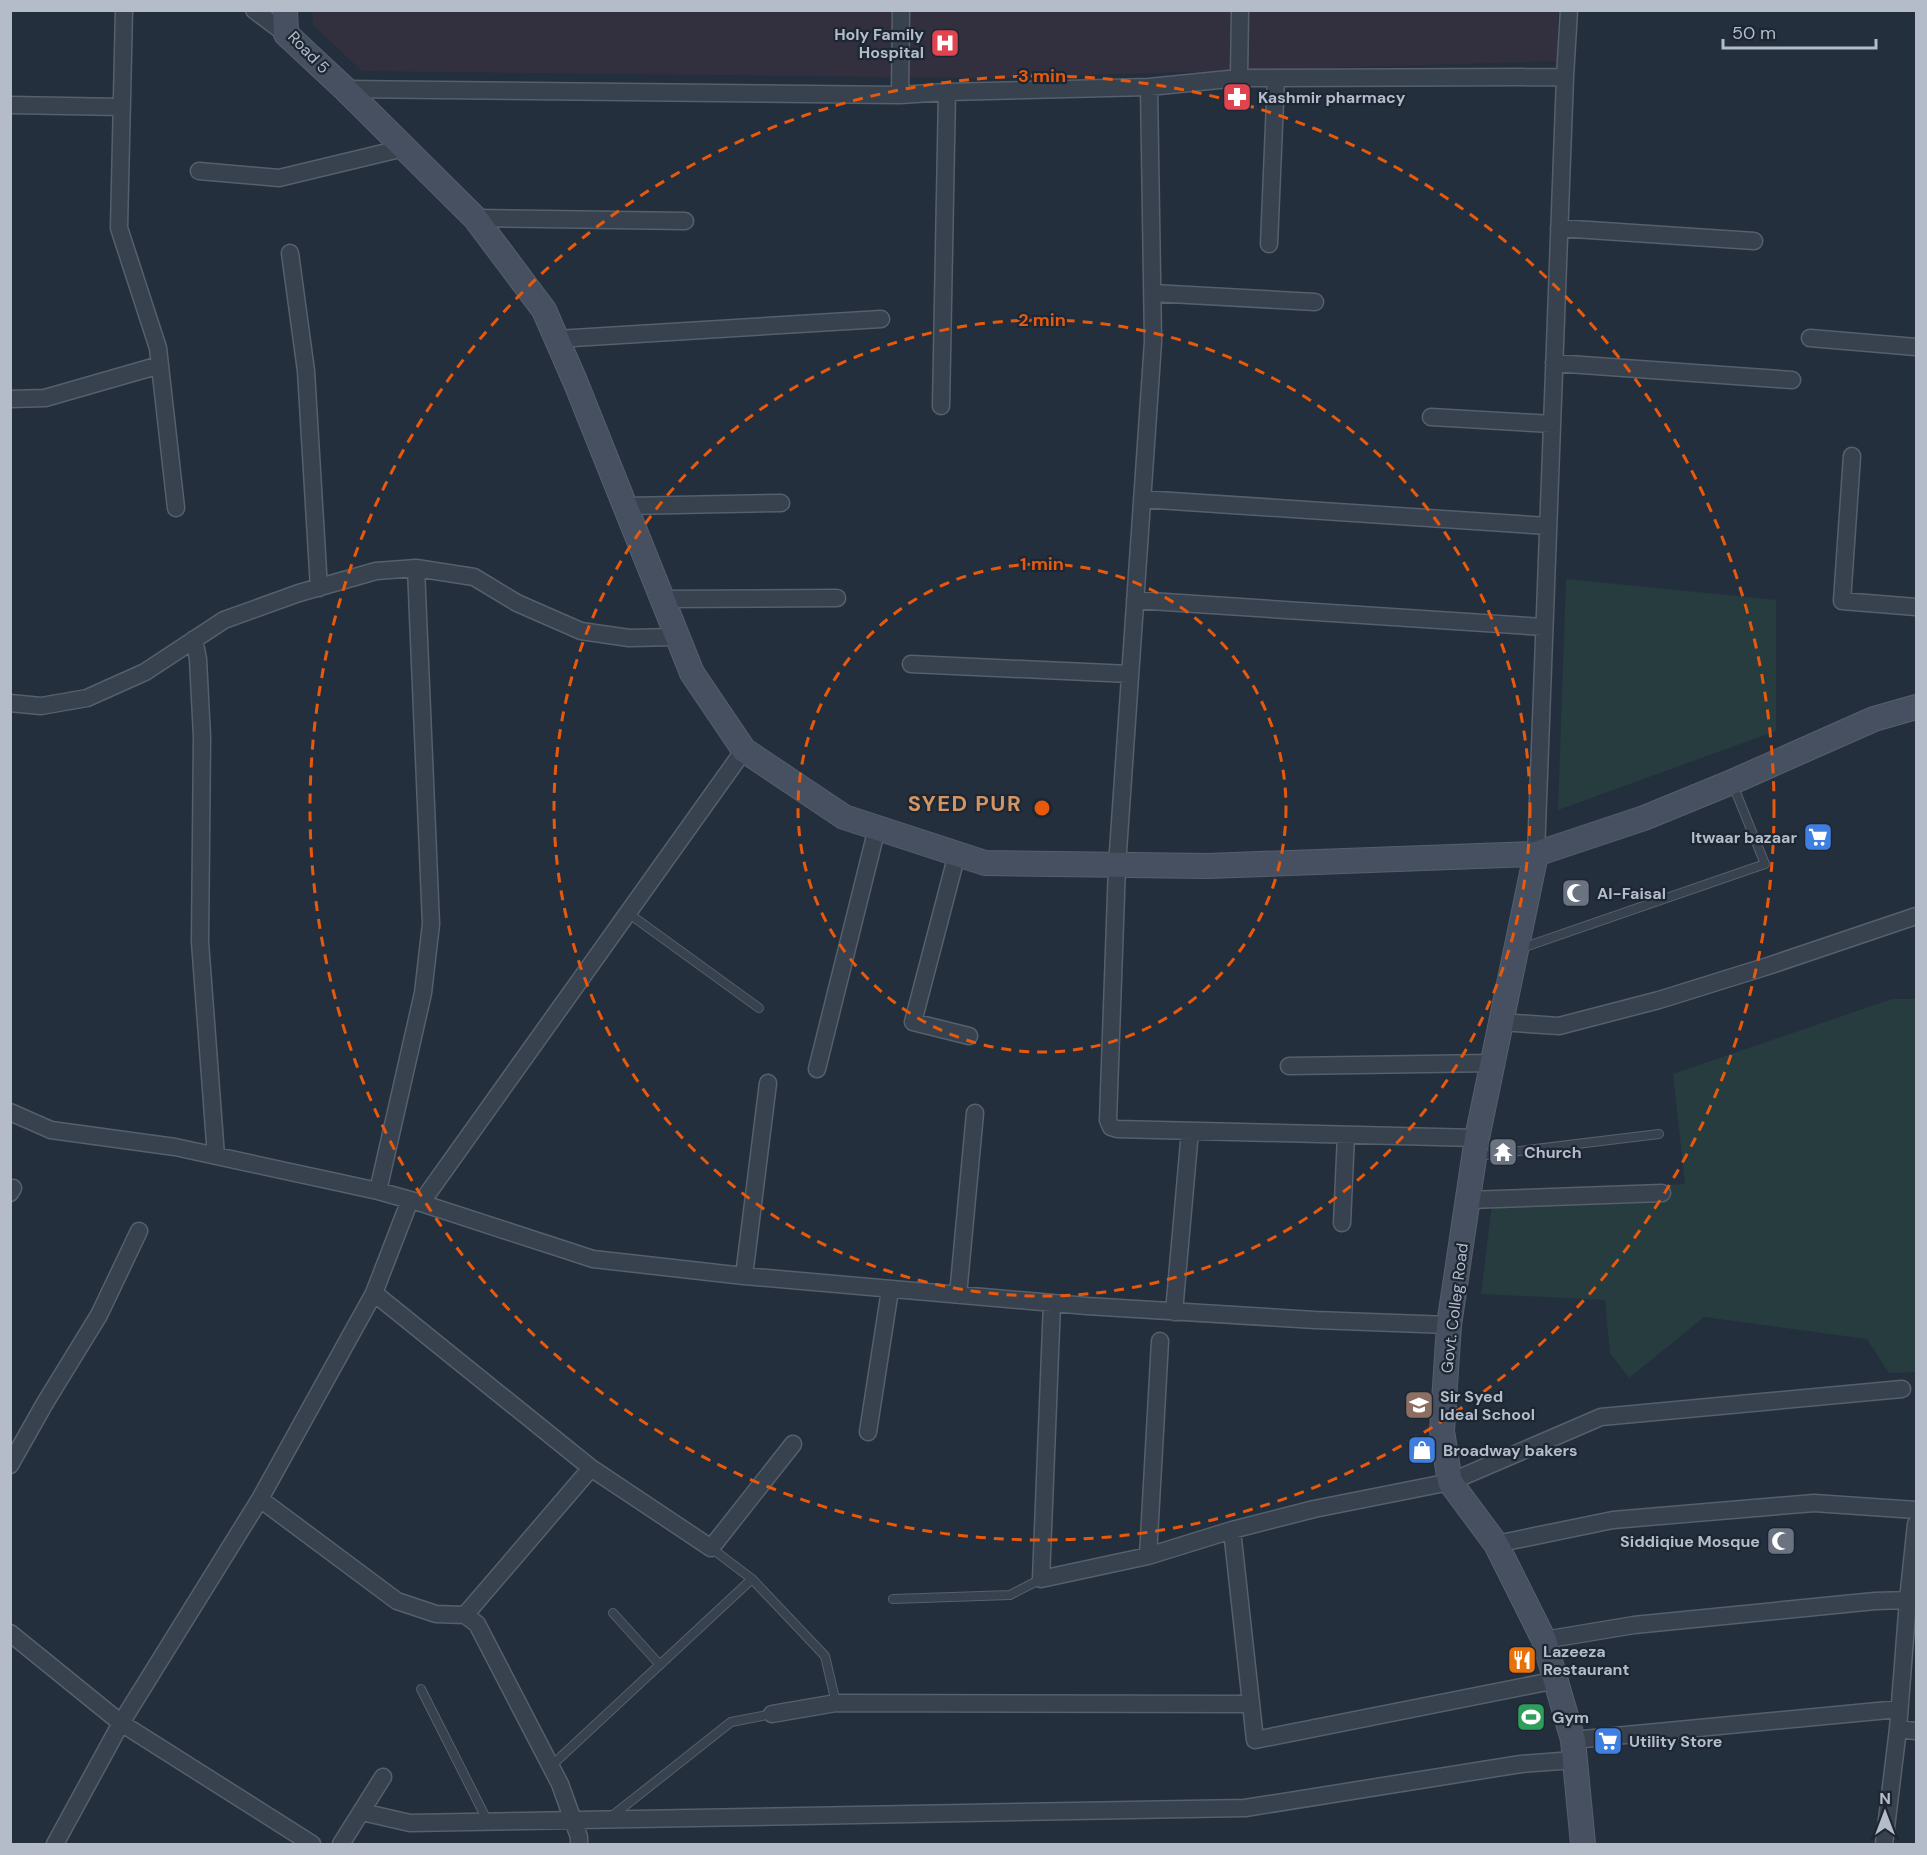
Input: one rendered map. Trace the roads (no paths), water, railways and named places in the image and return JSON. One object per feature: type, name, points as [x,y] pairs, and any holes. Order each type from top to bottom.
[{"type":"main road","name":"Road 5","points":[[286,22],[345,88],[475,218],[544,310],[626,506],[692,673],[744,750]]},
{"type":"main road","points":[[744,750],[844,817],[985,863],[1207,866],[1536,855],[1644,818],[1874,719],[1917,707]]},
{"type":"main road","name":"Govt. Colleg Road","points":[[1536,855],[1476,1147],[1449,1325],[1442,1431],[1450,1482],[1496,1544],[1544,1640],[1557,1680],[1574,1750],[1583,1845]]},
{"type":"street","points":[[124,10],[119,228],[158,348],[176,508]]},
{"type":"street","points":[[254,10],[286,22]]},
{"type":"street","points":[[900,95],[901,10]]},
{"type":"street","points":[[1239,78],[1240,10]]},
{"type":"street","points":[[1536,855],[1564,77],[1569,10]]},
{"type":"street","points":[[345,88],[900,95],[1149,87],[1239,78],[1564,77]]},
{"type":"street","points":[[1269,244],[1276,78]]},
{"type":"street","points":[[1149,87],[1153,342],[1117,866],[1108,1120],[1111,1126],[1117,1129],[1346,1135],[1476,1147]]},
{"type":"street","points":[[940,406],[947,92]]},
{"type":"street","points":[[10,105],[122,107]]},
{"type":"street","points":[[199,171],[279,178],[404,148]]},
{"type":"street","points":[[475,218],[685,221]]},
{"type":"street","points":[[1559,228],[1754,242]]},
{"type":"street","points":[[290,253],[306,371],[318,588]]},
{"type":"street","points":[[1152,293],[1315,302]]},
{"type":"street","points":[[556,339],[881,319]]},
{"type":"street","points":[[1810,338],[1917,347]]},
{"type":"street","points":[[1554,363],[1792,381]]},
{"type":"street","points":[[10,399],[45,398],[160,365]]},
{"type":"street","points":[[1431,417],[1552,424]]},
{"type":"street","points":[[1852,456],[1842,601],[1917,607]]},
{"type":"street","points":[[1142,499],[1548,526]]},
{"type":"street","points":[[626,506],[781,503]]},
{"type":"street","points":[[378,1191],[423,993],[431,924],[416,568]]},
{"type":"street","points":[[10,703],[41,706],[87,698],[145,672],[224,620],[376,571],[416,568],[474,577],[517,603],[581,631],[629,638],[678,637]]},
{"type":"street","points":[[663,599],[837,598]]},
{"type":"street","points":[[1135,600],[1544,627]]},
{"type":"street","points":[[194,639],[198,659],[202,737],[200,942],[216,1156]]},
{"type":"street","points":[[911,664],[1130,675]]},
{"type":"street","points":[[55,1845],[121,1723],[260,1499],[374,1293],[416,1202],[628,913],[744,750]]},
{"type":"street","points":[[817,1069],[878,828]]},
{"type":"street","points":[[957,854],[913,1022],[969,1036]]},
{"type":"street","points":[[1500,1022],[1559,1026],[1659,1000],[1917,916]]},
{"type":"street","points":[[1289,1066],[1492,1063]]},
{"type":"street","points":[[744,1276],[768,1083]]},
{"type":"street","points":[[10,1112],[51,1130],[175,1148],[378,1191],[593,1259],[744,1276],[1052,1304],[1315,1320],[1449,1325]]},
{"type":"street","points":[[958,1295],[975,1113]]},
{"type":"street","points":[[1174,1312],[1190,1131]]},
{"type":"street","points":[[1342,1223],[1346,1135]]},
{"type":"street","points":[[1468,1200],[1662,1193]]},
{"type":"street","points":[[10,1465],[99,1315],[139,1231]]},
{"type":"street","points":[[868,1432],[890,1290]]},
{"type":"street","points":[[374,1293],[591,1468],[711,1548],[793,1444]]},
{"type":"street","points":[[1052,1304],[1041,1579],[1148,1556],[1232,1530],[1314,1509],[1450,1482],[1600,1417],[1902,1389]]},
{"type":"street","points":[[1148,1556],[1160,1341]]},
{"type":"street","points":[[465,1615],[591,1468]]},
{"type":"street","points":[[260,1499],[397,1601],[436,1614],[465,1615],[477,1624],[561,1784],[579,1845]]},
{"type":"street","points":[[1496,1544],[1613,1520],[1814,1503],[1917,1510]]},
{"type":"street","points":[[1884,1845],[1898,1729],[1908,1600],[1917,1524]]},
{"type":"street","points":[[1232,1530],[1255,1740],[1557,1680]]},
{"type":"street","points":[[1544,1640],[1634,1625],[1875,1600],[1908,1600]]},
{"type":"street","points":[[10,1633],[121,1723],[312,1845]]},
{"type":"street","points":[[772,1714],[836,1703],[1251,1704]]},
{"type":"street","points":[[362,1812],[410,1823],[1245,1808],[1521,1764],[1574,1750],[1899,1709]]},
{"type":"street","points":[[1898,1729],[1917,1731]]},
{"type":"street","points":[[341,1845],[383,1777]]},
{"type":"lane","points":[[1516,950],[1766,864],[1732,782]]},
{"type":"lane","points":[[628,913],[759,1008]]},
{"type":"lane","points":[[1476,1147],[1659,1134]]},
{"type":"lane","points":[[711,1548],[752,1578],[825,1656],[836,1703]]},
{"type":"lane","points":[[551,1766],[752,1578]]},
{"type":"lane","points":[[893,1599],[1010,1595],[1041,1579]]},
{"type":"lane","points":[[613,1613],[660,1665]]},
{"type":"lane","points":[[421,1689],[488,1822]]},
{"type":"lane","points":[[607,1820],[730,1722],[772,1714]]},
{"type":"place","name":"Holy Family Hospital","points":[[945,43]]},
{"type":"place","name":"Kashmir pharmacy","points":[[1237,97]]},
{"type":"place","name":"Itwaar bazaar","points":[[1818,837]]},
{"type":"place","name":"Al-Faisal","points":[[1576,893]]},
{"type":"place","name":"Church","points":[[1503,1152]]},
{"type":"place","name":"Sir Syed Ideal School","points":[[1419,1405]]},
{"type":"place","name":"Broadway bakers","points":[[1422,1450]]},
{"type":"place","name":"Siddiqiue Mosque","points":[[1781,1541]]},
{"type":"place","name":"Lazeeza Restaurant","points":[[1522,1660]]},
{"type":"place","name":"Gym","points":[[1531,1717]]},
{"type":"place","name":"Utility Store","points":[[1608,1741]]},
{"type":"district","name":"SYED PUR","points":[[965,803]]}]
